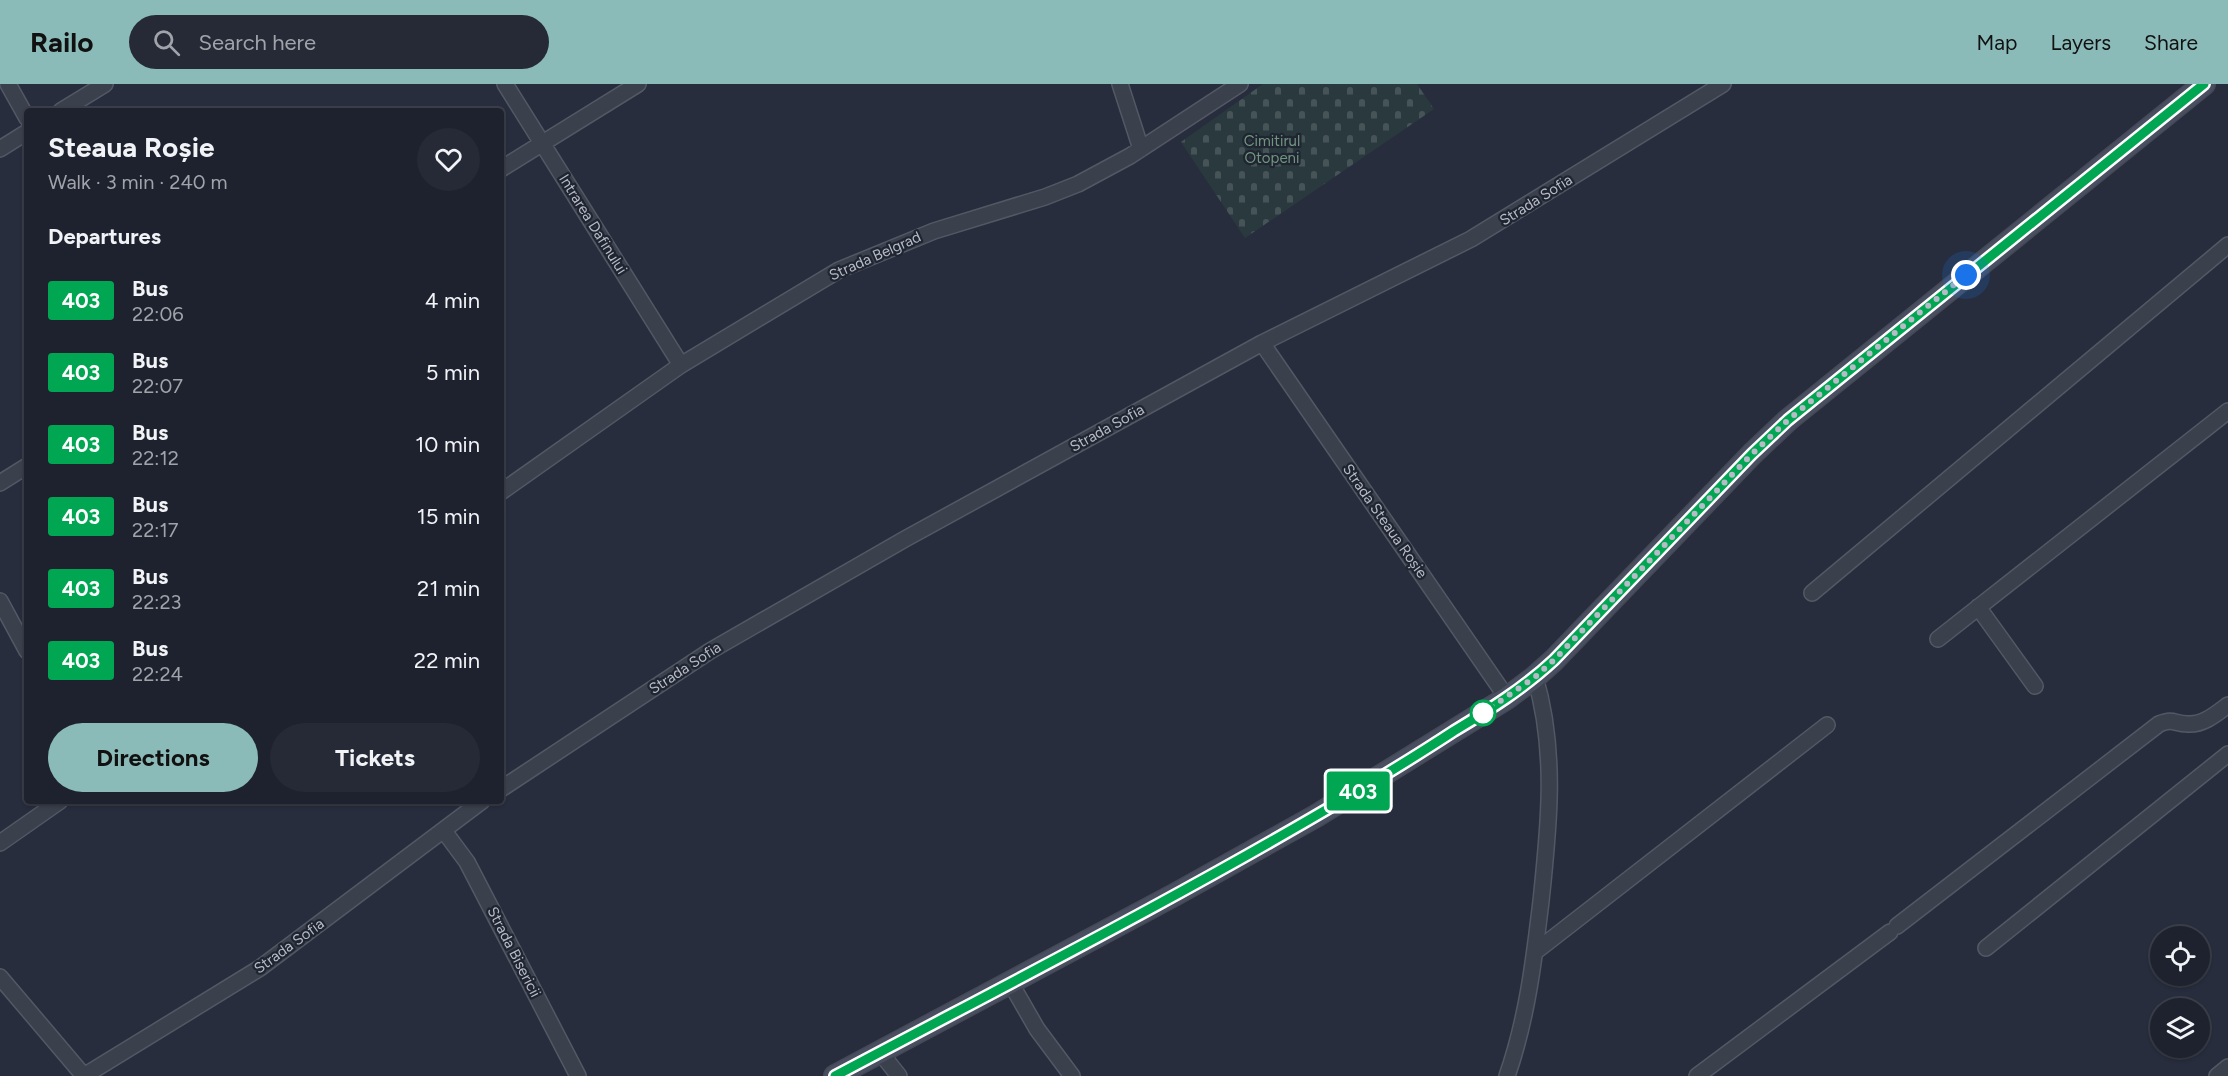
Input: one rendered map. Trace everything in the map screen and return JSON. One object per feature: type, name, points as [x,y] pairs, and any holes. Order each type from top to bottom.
[{"type":"main road","points":[[835,1076],[1176,894],[1316,816],[1507,698],[1535,677],[1752,454],[1788,420],[2204,84]]},
{"type":"street","points":[[8,84],[24,113]]},
{"type":"street","points":[[66,108],[105,84]]},
{"type":"street","name":"Intrarea Dafinului","points":[[505,84],[681,365]]},
{"type":"street","points":[[504,167],[638,84]]},
{"type":"street","points":[[1120,84],[1141,149]]},
{"type":"street","name":"Strada Belgrad","points":[[504,490],[681,365],[838,270],[934,231],[1045,197],[1078,184],[1141,149],[1240,84]]},
{"type":"street","name":"Strada Sofia","points":[[504,787],[710,651],[916,533],[1262,343],[1471,239],[1723,84]]},
{"type":"street","points":[[0,149],[24,134]]},
{"type":"street","points":[[1812,593],[2228,245]]},
{"type":"street","name":"Strada Steaua Roșie","points":[[1262,343],[1507,698]]},
{"type":"street","points":[[1938,639],[2228,411]]},
{"type":"street","points":[[0,483],[24,468]]},
{"type":"street","points":[[0,601],[24,645]]},
{"type":"street","points":[[1978,607],[2035,686]]},
{"type":"street","points":[[1507,1076],[1526,1009],[1535,952],[1549,824],[1550,791],[1545,717],[1535,677]]},
{"type":"street","points":[[1697,1076],[1893,929],[2159,724],[2171,720],[2186,725],[2200,723],[2228,705]]},
{"type":"street","points":[[1535,952],[1827,725]]},
{"type":"street","points":[[1986,948],[2228,754]]},
{"type":"street","points":[[0,843],[56,804]]},
{"type":"street","name":"Strada Sofia","points":[[84,1076],[251,974],[444,831],[477,804]]},
{"type":"street","name":"Strada Bisericii","points":[[444,831],[467,862],[578,1076]]},
{"type":"street","points":[[0,977],[84,1076]]},
{"type":"street","points":[[1010,982],[1037,1029],[1072,1076]]},
{"type":"street","points":[[880,1052],[899,1076]]},
{"type":"street","points":[[2217,1076],[2228,1067]]},
{"type":"green space","name":"Cimitirul Otopeni","points":[[1263,84],[1417,84],[1434,109],[1245,238],[1181,142]]},
{"type":"bus line","name":"403","points":[[835,1076],[1176,894],[1296,827],[1507,698],[1554,660],[1752,454],[1788,420],[2204,84]]},
{"type":"route","points":[[1483,713],[1507,698],[1554,660],[1752,454],[1788,420],[1966,275]]}]
